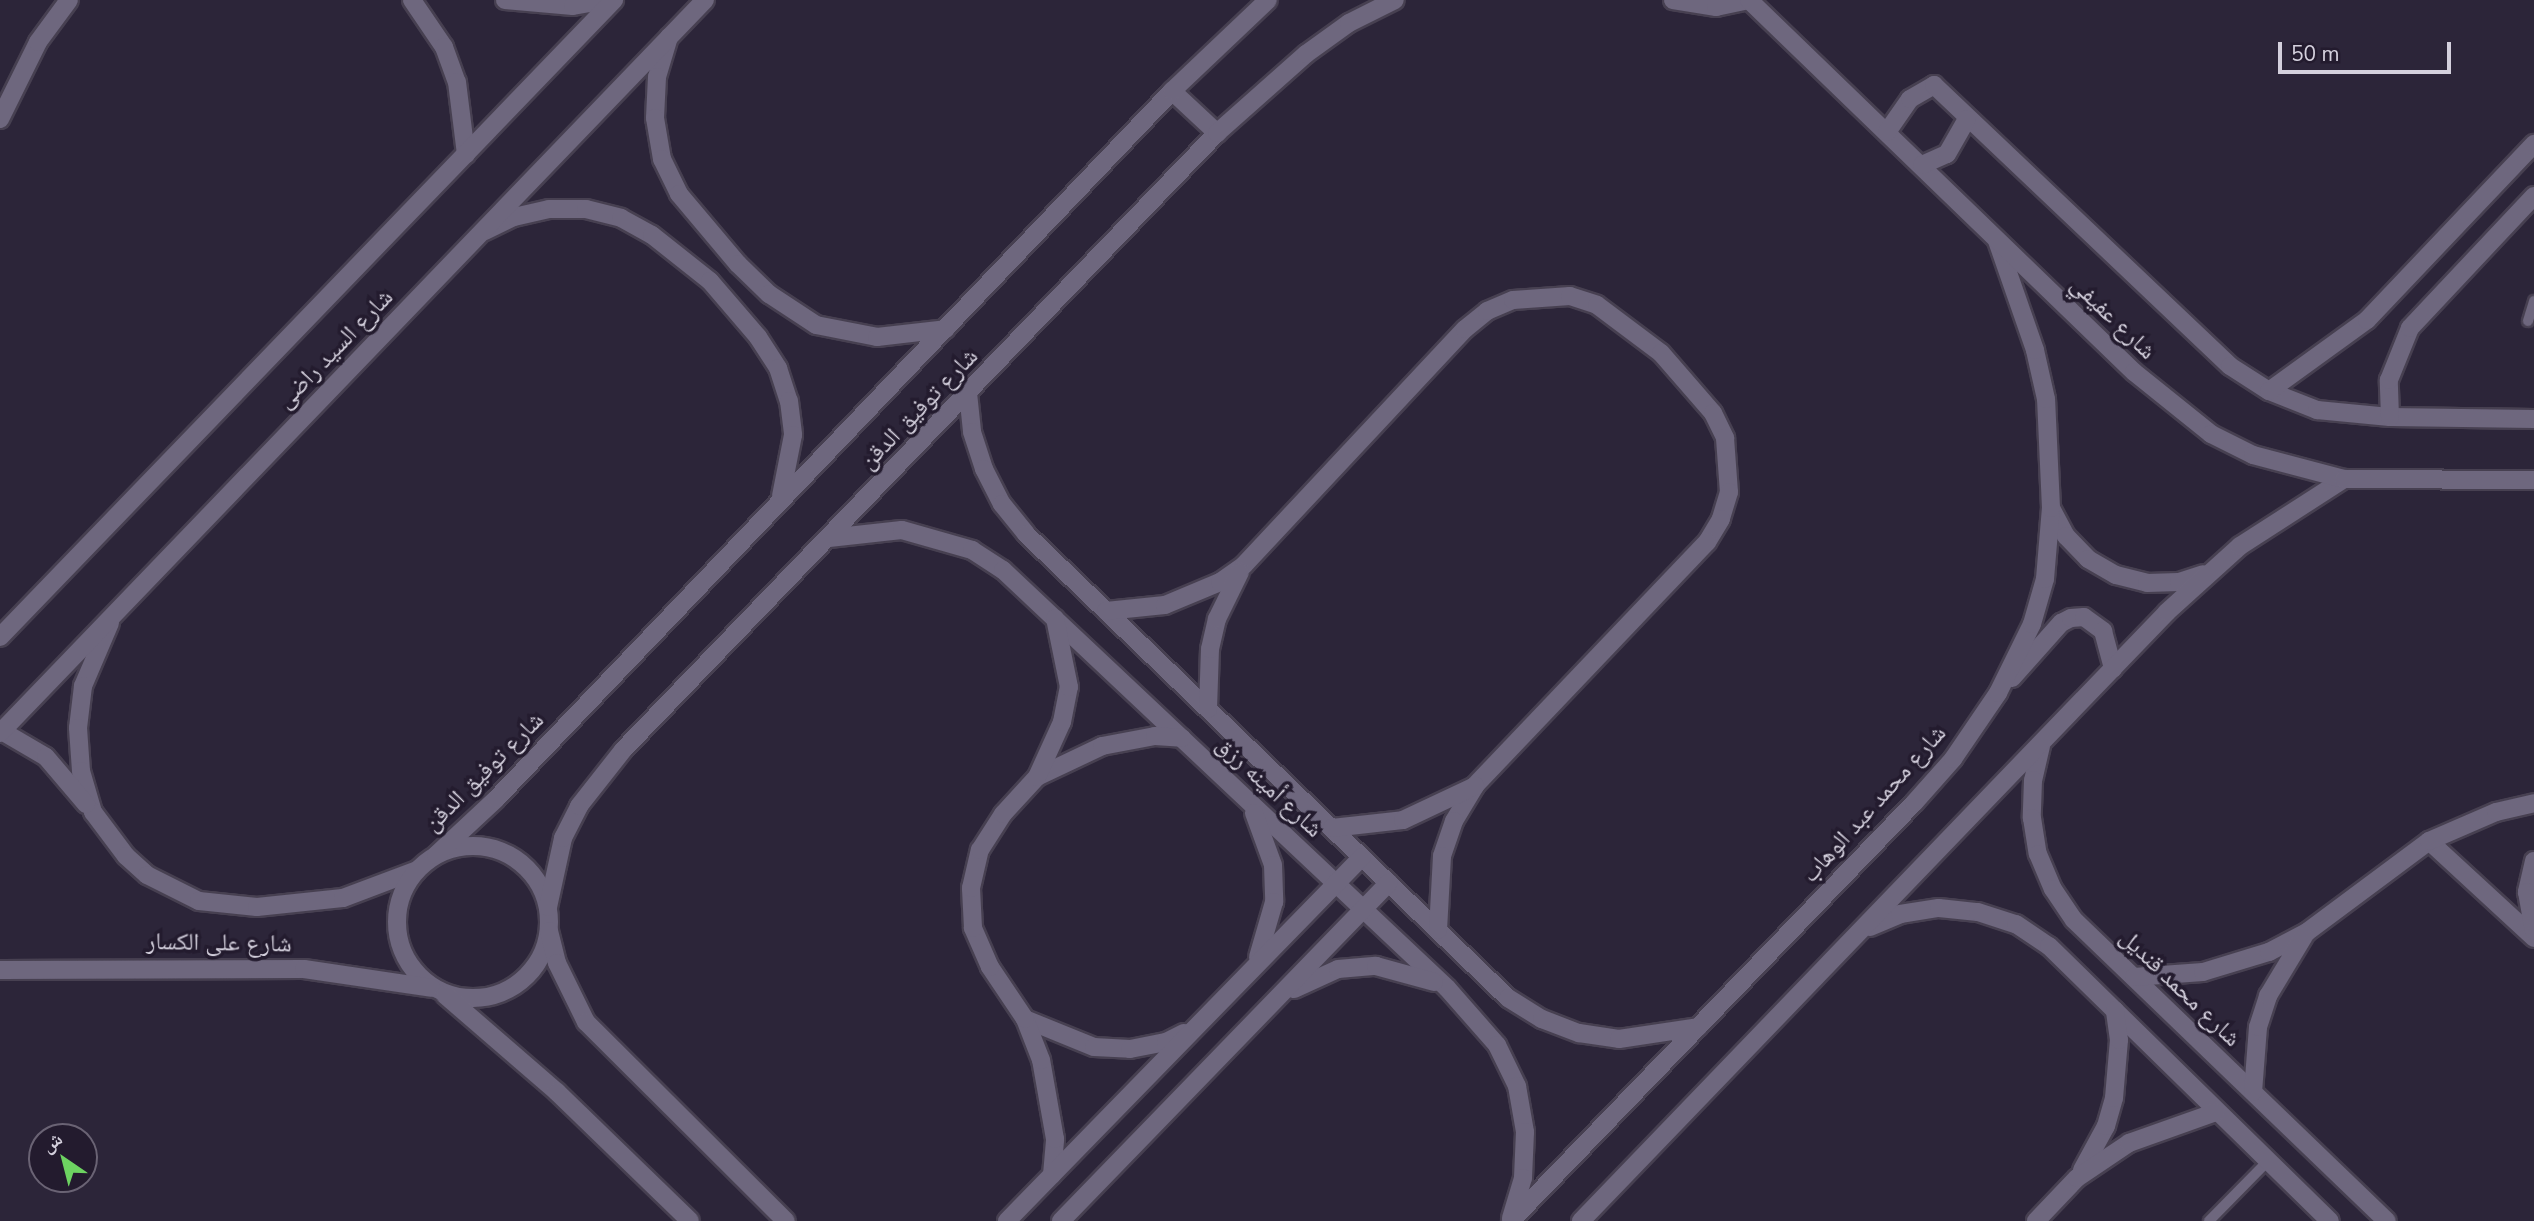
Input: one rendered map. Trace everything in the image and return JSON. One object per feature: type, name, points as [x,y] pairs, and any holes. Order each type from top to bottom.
[{"type":"street","points":[[0,119],[38,42],[69,0]]},
{"type":"street","points":[[412,0],[443,47],[457,82],[466,154]]},
{"type":"street","points":[[505,0],[573,6],[608,0]]},
{"type":"street","name":"شارع السيد راضى","points":[[0,638],[614,0]]},
{"type":"street","name":"شارع السيد راضى","points":[[1,731],[705,0]]},
{"type":"street","name":"شارع توفيق الدقن","points":[[436,855],[496,799],[1172,91],[1268,0]]},
{"type":"street","name":"شارع توفيق الدقن","points":[[548,907],[563,838],[600,777],[1217,134],[1306,54],[1349,23],[1395,0]]},
{"type":"street","points":[[1673,0],[1716,7],[1749,0]]},
{"type":"street","name":"شارع عفيفي","points":[[1749,0],[1922,164],[2134,372],[2211,434],[2275,463],[2344,479],[2534,481]]},
{"type":"street","points":[[669,37],[657,77],[655,118],[662,159],[679,194],[738,264],[769,294],[816,325],[877,337],[946,329]]},
{"type":"street","name":"شارع عفيفي","points":[[1886,132],[1910,99],[1934,85],[2230,366],[2269,391],[2317,410],[2390,417],[2534,419]]},
{"type":"street","points":[[1172,91],[1217,134]]},
{"type":"street","points":[[1922,164],[1947,154],[1967,119]]},
{"type":"street","points":[[2269,391],[2367,320],[2534,144]]},
{"type":"street","points":[[2390,417],[2389,380],[2410,328],[2534,196]]},
{"type":"street","points":[[482,232],[514,217],[550,209],[586,209],[621,218],[652,235],[710,281],[765,348],[778,368],[789,401],[793,435],[790,470],[779,503]]},
{"type":"street","name":"شارع محمد عبد الوهاب","points":[[1510,1221],[1953,760],[1998,693],[2038,601],[2051,508],[2046,399],[2035,350],[1997,240]]},
{"type":"street","points":[[1208,709],[1206,679],[1217,619],[1244,565],[1465,329],[1487,312],[1513,300],[1570,296],[1606,310],[1661,353],[1713,413],[1725,438],[1729,492],[1721,519],[1707,542],[1475,786],[1454,821],[1442,856],[1438,930]]},
{"type":"street","name":"شارع أمينه رزق","points":[[968,393],[976,444],[1002,504],[1026,534],[1508,998],[1554,1024],[1619,1039],[1698,1027]]},
{"type":"street","points":[[1581,1221],[2113,669],[2209,573],[2274,521],[2344,479]]},
{"type":"street","points":[[2051,508],[2066,536],[2088,559],[2116,575],[2157,583],[2179,582],[2209,573]]},
{"type":"street","name":"شارع أمينه رزق","points":[[829,538],[865,531],[902,530],[938,537],[1003,570],[1447,988],[1497,1045],[1517,1086],[1525,1132],[1523,1166],[1510,1221]]},
{"type":"street","points":[[1106,611],[1136,610],[1184,599],[1244,565]]},
{"type":"street","name":"شارع على الكسار","points":[[119,609],[97,646],[83,686],[80,760],[93,812],[126,856],[147,875],[190,898],[228,906],[343,898],[418,870]]},
{"type":"street","points":[[1998,693],[2061,624],[2071,618],[2084,617],[2103,631],[2113,669]]},
{"type":"street","points":[[1052,1175],[1055,1139],[1051,1099],[1025,1019],[990,967],[973,928],[971,888],[980,850],[1003,814],[1037,777],[1062,722],[1069,687],[1055,618]]},
{"type":"street","points":[[1,731],[46,757],[93,812]]},
{"type":"street","points":[[1037,777],[1102,746],[1154,736],[1182,738]]},
{"type":"street","name":"شارع محمد قنديل","points":[[2042,744],[2033,780],[2032,818],[2038,855],[2053,889],[2074,920],[2387,1221]]},
{"type":"street","points":[[1332,828],[1403,820],[1475,786]]},
{"type":"street","points":[[1245,798],[1263,830],[1273,865],[1274,890],[1267,938],[1251,971]]},
{"type":"street","points":[[2134,977],[2180,975],[2237,964],[2308,932],[2428,841],[2496,812],[2534,803]]},
{"type":"street","points":[[2428,841],[2534,938]]},
{"type":"street","points":[[690,1221],[557,1091],[418,975],[404,956],[398,934],[398,911],[418,870],[436,855],[459,847],[482,846],[506,853],[533,875],[548,907],[549,931],[569,994],[593,1031],[786,1221]]},
{"type":"street","points":[[1007,1221],[1362,857]]},
{"type":"street","points":[[2534,861],[2527,892],[2534,930]]},
{"type":"street","points":[[1061,1221],[1389,883]]},
{"type":"street","points":[[1863,930],[1900,914],[1939,908],[1978,912],[2016,924],[2049,946],[2330,1221]]},
{"type":"street","points":[[438,990],[463,998],[487,997],[510,989],[529,974],[542,954],[549,931]]},
{"type":"street","points":[[2253,1092],[2258,1027],[2268,996],[2308,932]]},
{"type":"street","points":[[1276,1000],[1338,969],[1376,966],[1413,973],[1447,988]]},
{"type":"street","name":"شارع على الكسار","points":[[0,970],[304,969],[438,990]]},
{"type":"street","points":[[2036,1221],[2077,1178],[2102,1135],[2114,1098],[2119,1059],[2115,1010]]},
{"type":"street","points":[[1025,1019],[1094,1047],[1130,1049],[1166,1042],[1197,1026]]},
{"type":"street","points":[[2077,1178],[2157,1129],[2216,1112]]},
{"type":"lane","points":[[2528,321],[2534,301]]},
{"type":"lane","points":[[2209,1221],[2268,1161]]}]
